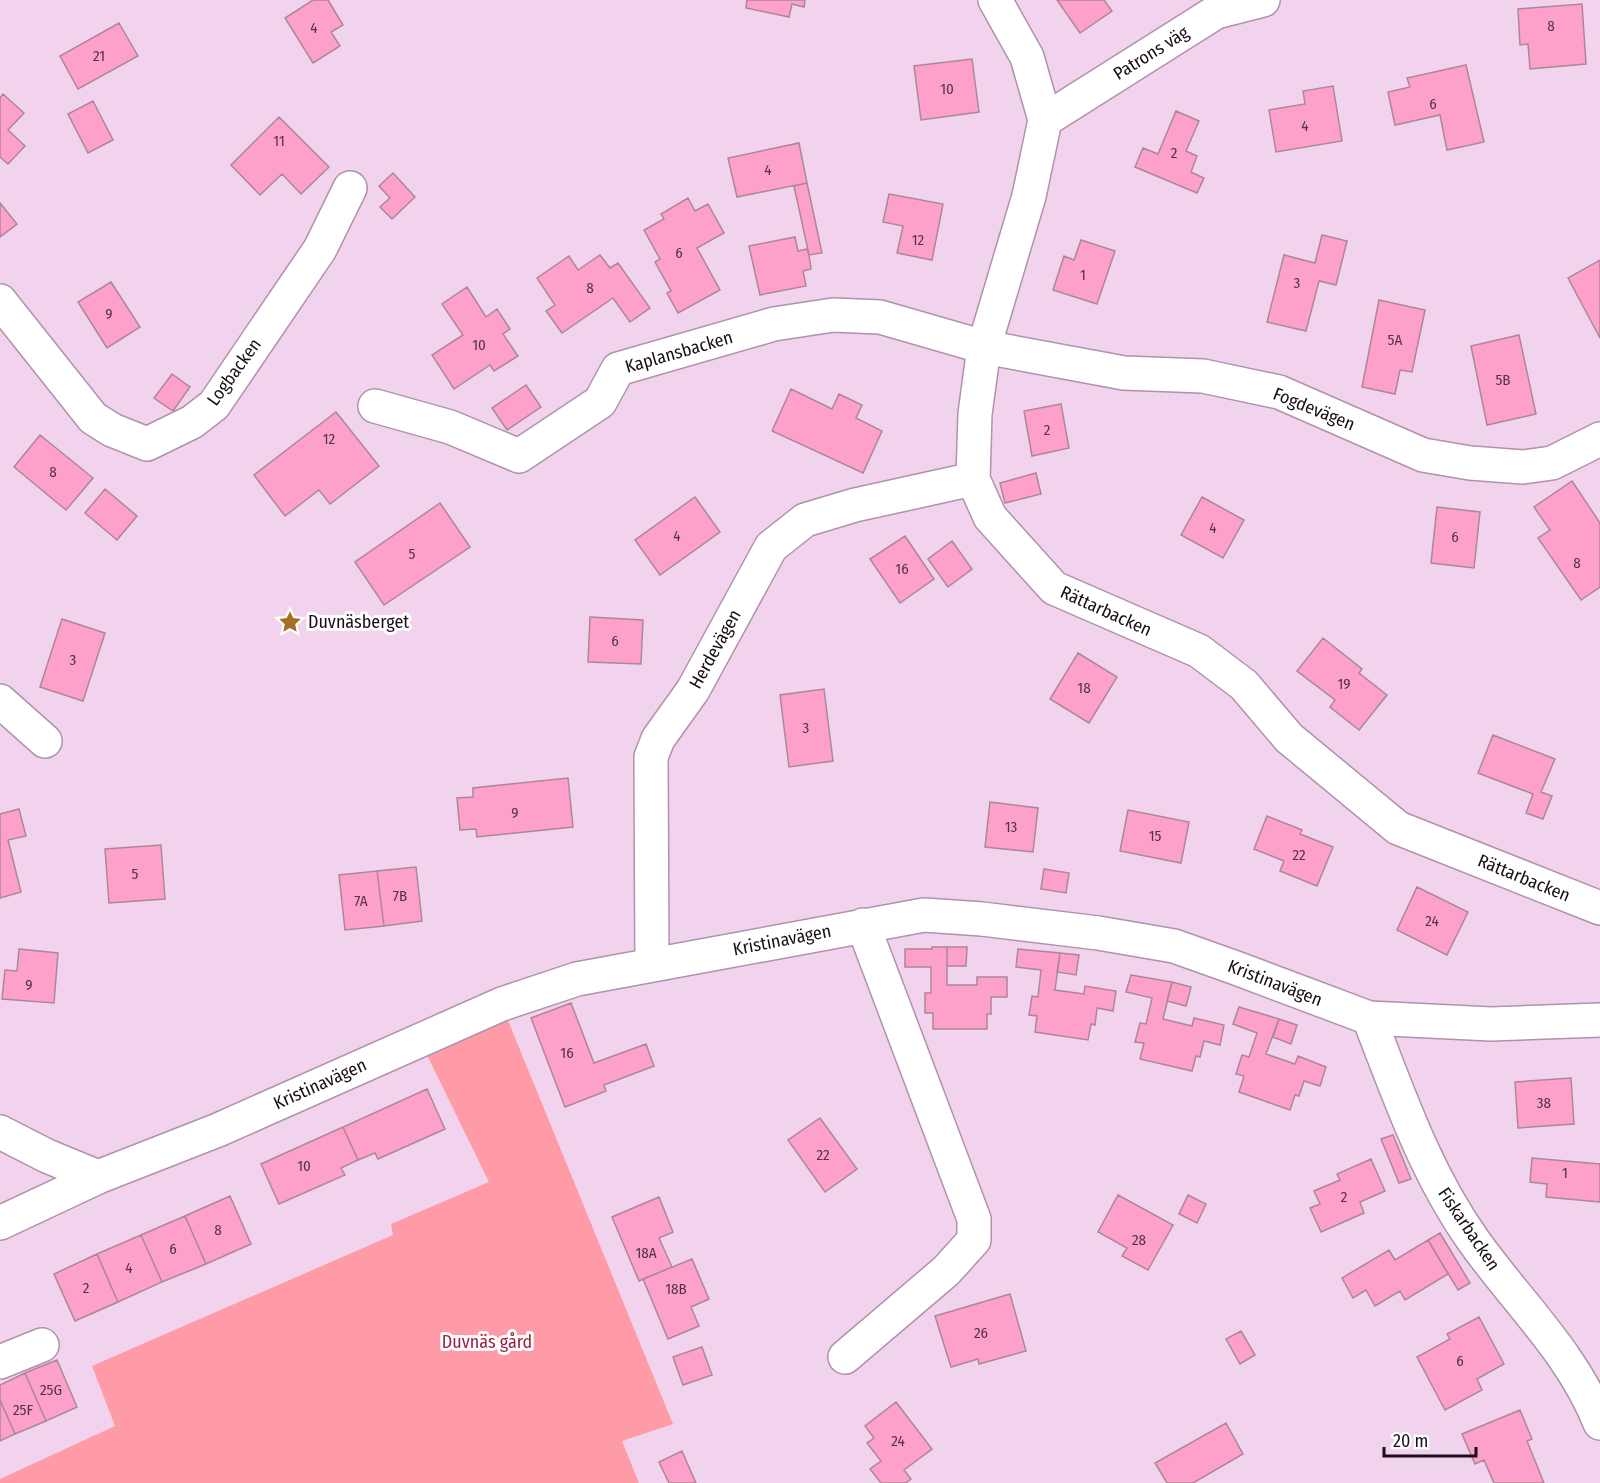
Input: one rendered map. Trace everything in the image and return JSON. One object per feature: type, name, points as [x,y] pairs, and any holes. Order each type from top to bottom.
[{"type":"street","name":"Rättarbacken","points":[[994,0],[1027,57],[1045,120],[1029,196],[984,348],[975,414],[973,479],[990,517],[1054,588],[1199,651],[1244,685],[1289,738],[1398,828],[1600,908]]},
{"type":"street","name":"Patrons väg","points":[[1045,120],[1216,12],[1263,0]]},
{"type":"street","name":"Logbacken","points":[[0,301],[93,418],[112,430],[147,444],[192,422],[214,405],[320,249],[350,188]]},
{"type":"street","name":"Kaplansbacken","points":[[375,406],[450,427],[519,456],[600,402],[618,369],[774,324],[833,315],[880,317],[984,348]]},
{"type":"street","name":"Fogdevägen","points":[[984,348],[1124,373],[1203,376],[1279,392],[1423,455],[1470,463],[1523,467],[1552,463],[1600,439]]},
{"type":"street","name":"Herdevägen","points":[[652,964],[651,758],[658,739],[693,690],[771,547],[805,520],[855,505],[973,479]]},
{"type":"street","points":[[0,701],[45,741]]},
{"type":"street","name":"Kristinavägen","points":[[0,1223],[98,1177],[218,1130],[501,1004],[577,980],[652,964],[924,915],[982,919],[1098,933],[1174,946],[1369,1018],[1491,1024],[1600,1020]]},
{"type":"street","points":[[845,1357],[946,1271],[974,1240],[974,1219],[864,925]]},
{"type":"street","name":"Fiskarbacken","points":[[1369,1018],[1418,1144],[1446,1198],[1473,1240],[1566,1358],[1600,1423]]},
{"type":"street","points":[[0,1132],[46,1156],[98,1177]]},
{"type":"street","points":[[0,1362],[42,1345]]},
{"type":"green space","name":"Duvnäs gård","points":[[507,1018],[673,1424],[622,1441],[639,1483],[0,1483],[0,1479],[115,1426],[92,1366],[393,1235],[391,1224],[489,1182],[426,1053]]},
{"type":"building","points":[[313,0],[328,0],[343,25],[331,32],[340,46],[313,63],[285,18]]},
{"type":"building","points":[[747,0],[805,0],[804,7],[792,4],[789,17],[746,8]]},
{"type":"building","points":[[1057,0],[1104,0],[1112,11],[1080,33]]},
{"type":"building","points":[[1582,4],[1586,64],[1530,69],[1528,44],[1520,45],[1518,9]]},
{"type":"building","points":[[119,23],[138,56],[78,89],[60,56]]},
{"type":"building","points":[[972,59],[979,112],[921,120],[914,66]]},
{"type":"building","points":[[1466,65],[1484,142],[1447,150],[1440,115],[1395,125],[1388,92],[1410,87],[1407,78]]},
{"type":"building","points":[[1333,86],[1342,141],[1276,152],[1269,110],[1305,104],[1303,91]]},
{"type":"building","points":[[3,94],[24,113],[8,130],[25,146],[8,164],[0,157],[0,98]]},
{"type":"building","points":[[93,101],[113,140],[88,153],[68,114]]},
{"type":"building","points":[[1176,111],[1199,121],[1186,151],[1197,156],[1191,172],[1204,178],[1197,193],[1135,167],[1143,148],[1158,154]]},
{"type":"building","points":[[279,117],[329,167],[301,194],[282,174],[260,195],[231,165]]},
{"type":"building","points":[[799,143],[807,183],[737,197],[728,158]]},
{"type":"building","points":[[393,173],[415,197],[392,219],[380,207],[390,198],[379,186]]},
{"type":"building","points":[[807,183],[822,253],[809,255],[794,186]]},
{"type":"building","points":[[889,194],[943,204],[932,260],[897,253],[903,226],[883,222]]},
{"type":"building","points":[[688,198],[695,211],[708,204],[724,233],[697,248],[720,290],[678,313],[667,293],[671,291],[655,262],[660,259],[644,230],[664,219],[661,214]]},
{"type":"building","points":[[0,203],[17,224],[0,237]]},
{"type":"building","points":[[1322,235],[1347,241],[1336,285],[1319,281],[1306,331],[1267,322],[1284,255],[1315,263]]},
{"type":"building","points":[[795,237],[798,251],[807,249],[809,255],[811,269],[803,271],[806,286],[760,295],[749,246]]},
{"type":"building","points":[[1081,240],[1115,251],[1097,304],[1053,290],[1064,256],[1074,260]]},
{"type":"building","points":[[600,255],[610,268],[618,263],[650,308],[630,322],[613,298],[562,333],[546,311],[555,305],[537,278],[569,256],[578,270]]},
{"type":"building","points":[[1600,260],[1600,338],[1568,278]]},
{"type":"building","points":[[111,282],[140,327],[107,348],[78,302]]},
{"type":"building","points":[[467,287],[486,317],[497,309],[510,329],[503,334],[518,356],[494,371],[490,365],[454,389],[432,355],[463,335],[442,304]]},
{"type":"building","points":[[1379,300],[1425,310],[1412,372],[1400,370],[1395,394],[1362,387]]},
{"type":"building","points":[[1519,335],[1536,414],[1487,425],[1471,346]]},
{"type":"building","points":[[172,374],[190,387],[173,411],[154,398]]},
{"type":"building","points":[[526,385],[541,407],[507,430],[492,408]]},
{"type":"building","points":[[791,389],[832,409],[839,394],[862,405],[856,418],[882,431],[863,473],[772,431]]},
{"type":"building","points":[[1061,404],[1069,448],[1032,456],[1024,411]]},
{"type":"building","points":[[336,412],[379,466],[330,504],[319,490],[285,516],[254,475]]},
{"type":"building","points":[[40,435],[93,478],[66,510],[14,467]]},
{"type":"building","points":[[1036,473],[1041,494],[1005,503],[1000,483]]},
{"type":"building","points":[[1572,481],[1600,523],[1600,587],[1581,600],[1538,538],[1550,530],[1534,507]]},
{"type":"building","points":[[105,489],[137,516],[117,540],[85,513]]},
{"type":"building","points":[[695,497],[720,532],[660,575],[635,540]]},
{"type":"building","points":[[1202,497],[1244,520],[1223,558],[1181,535]]},
{"type":"building","points":[[440,503],[470,547],[384,605],[355,562]]},
{"type":"building","points":[[1437,507],[1480,512],[1474,568],[1431,563]]},
{"type":"building","points":[[905,536],[934,579],[900,603],[870,559]]},
{"type":"building","points":[[952,541],[972,569],[948,587],[928,559]]},
{"type":"building","points":[[590,617],[643,620],[641,664],[588,662]]},
{"type":"building","points":[[62,619],[105,633],[83,701],[40,687]]},
{"type":"building","points":[[1323,638],[1362,669],[1359,673],[1387,695],[1359,730],[1330,707],[1335,700],[1297,671]]},
{"type":"building","points":[[1078,653],[1117,677],[1089,723],[1050,699]]},
{"type":"building","points":[[824,689],[833,761],[789,767],[780,695]]},
{"type":"building","points":[[1493,735],[1555,759],[1541,792],[1552,796],[1543,819],[1526,813],[1533,794],[1478,773]]},
{"type":"building","points":[[568,778],[573,827],[477,837],[476,829],[460,830],[457,798],[473,797],[473,788]]},
{"type":"building","points":[[990,802],[1038,808],[1033,852],[985,847]]},
{"type":"building","points":[[19,809],[26,836],[8,840],[21,892],[0,898],[0,814]]},
{"type":"building","points":[[1128,810],[1189,822],[1181,863],[1120,851]]},
{"type":"building","points":[[1267,816],[1302,830],[1300,834],[1333,847],[1317,886],[1280,871],[1284,861],[1254,849]]},
{"type":"building","points":[[161,845],[165,899],[109,903],[105,849]]},
{"type":"building","points":[[416,867],[422,921],[384,926],[377,871]]},
{"type":"building","points":[[1044,869],[1069,873],[1066,893],[1041,889]]},
{"type":"building","points":[[377,871],[384,926],[345,930],[339,875]]},
{"type":"building","points":[[1417,887],[1468,912],[1447,955],[1397,930]]},
{"type":"building","points":[[932,947],[947,947],[947,985],[977,985],[977,977],[1007,977],[1007,997],[991,997],[991,1014],[987,1014],[987,1029],[933,1029],[933,1013],[925,1013],[925,993],[931,993],[931,967],[905,967],[905,949],[932,949]]},
{"type":"building","points":[[947,947],[967,947],[966,966],[947,966]]},
{"type":"building","points":[[19,949],[58,953],[54,1003],[2,999],[5,970],[17,971]]},
{"type":"building","points":[[1018,949],[1060,953],[1055,990],[1084,994],[1085,986],[1116,991],[1113,1011],[1097,1008],[1095,1025],[1091,1024],[1088,1040],[1035,1032],[1037,1016],[1029,1015],[1032,996],[1038,997],[1041,970],[1016,967]]},
{"type":"building","points":[[1060,953],[1079,955],[1076,975],[1057,972]]},
{"type":"building","points":[[1131,975],[1172,982],[1163,1019],[1192,1026],[1194,1018],[1224,1025],[1220,1045],[1204,1041],[1200,1057],[1196,1056],[1192,1071],[1140,1059],[1144,1043],[1135,1042],[1140,1023],[1146,1024],[1152,998],[1126,992]]},
{"type":"building","points":[[1172,982],[1191,987],[1186,1006],[1167,1001]]},
{"type":"building","points":[[571,1003],[594,1063],[646,1044],[654,1066],[604,1085],[606,1091],[565,1107],[531,1018]]},
{"type":"building","points":[[1239,1007],[1279,1019],[1266,1054],[1295,1064],[1298,1056],[1326,1067],[1320,1086],[1304,1081],[1299,1096],[1295,1095],[1290,1110],[1239,1092],[1244,1076],[1236,1074],[1242,1055],[1249,1057],[1257,1033],[1233,1024]]},
{"type":"building","points":[[1279,1019],[1297,1025],[1291,1044],[1273,1037]]},
{"type":"building","points":[[1571,1078],[1574,1124],[1518,1128],[1515,1082]]},
{"type":"building","points":[[427,1089],[445,1129],[378,1159],[375,1153],[358,1160],[343,1127]]},
{"type":"building","points":[[820,1118],[857,1169],[825,1192],[788,1140]]},
{"type":"building","points":[[343,1127],[358,1160],[341,1168],[345,1175],[279,1204],[261,1164]]},
{"type":"building","points":[[1393,1135],[1411,1179],[1399,1183],[1381,1139]]},
{"type":"building","points":[[1532,1158],[1600,1164],[1600,1202],[1546,1197],[1547,1184],[1530,1182]]},
{"type":"building","points":[[1371,1159],[1385,1191],[1360,1202],[1364,1213],[1321,1232],[1310,1208],[1320,1204],[1314,1191],[1340,1180],[1337,1174]]},
{"type":"building","points":[[1118,1195],[1173,1225],[1148,1270],[1122,1256],[1127,1248],[1098,1232]]},
{"type":"building","points":[[1188,1195],[1206,1204],[1197,1223],[1179,1214]]},
{"type":"building","points":[[230,1196],[251,1244],[206,1264],[185,1216]]},
{"type":"building","points":[[659,1197],[673,1232],[659,1238],[672,1267],[639,1281],[612,1217]]},
{"type":"building","points":[[185,1216],[206,1264],[162,1282],[141,1235]]},
{"type":"building","points":[[1440,1233],[1470,1283],[1458,1290],[1428,1240]]},
{"type":"building","points":[[141,1235],[162,1282],[118,1302],[97,1254]]},
{"type":"building","points":[[1428,1240],[1448,1274],[1405,1300],[1400,1291],[1375,1306],[1366,1290],[1353,1298],[1342,1278],[1389,1250],[1395,1260]]},
{"type":"building","points":[[97,1254],[118,1302],[75,1321],[54,1274]]},
{"type":"building","points":[[692,1259],[709,1299],[691,1307],[699,1326],[668,1339],[643,1279]]},
{"type":"building","points":[[1010,1294],[1026,1351],[979,1364],[978,1359],[951,1367],[935,1316]]},
{"type":"building","points":[[1479,1317],[1504,1364],[1477,1379],[1482,1390],[1445,1410],[1417,1357],[1450,1339],[1447,1334]]},
{"type":"building","points":[[1241,1331],[1255,1355],[1240,1364],[1226,1339]]},
{"type":"building","points":[[702,1347],[712,1375],[683,1385],[673,1357]]},
{"type":"building","points":[[57,1360],[77,1407],[46,1421],[25,1373]]},
{"type":"building","points":[[25,1373],[46,1421],[15,1434],[0,1400],[0,1385]]},
{"type":"building","points":[[0,1400],[15,1434],[0,1441]]},
{"type":"building","points":[[896,1402],[932,1449],[904,1470],[911,1479],[906,1483],[881,1483],[870,1469],[881,1461],[867,1443],[874,1438],[865,1426]]},
{"type":"building","points":[[1520,1410],[1532,1439],[1527,1441],[1544,1483],[1494,1483],[1484,1460],[1475,1464],[1462,1434]]},
{"type":"building","points":[[1226,1423],[1243,1454],[1193,1483],[1167,1483],[1155,1463]]},
{"type":"building","points":[[682,1451],[696,1483],[669,1483],[659,1462]]},
{"type":"place","name":"Duvnäsberget","points":[[290,622]]}]
